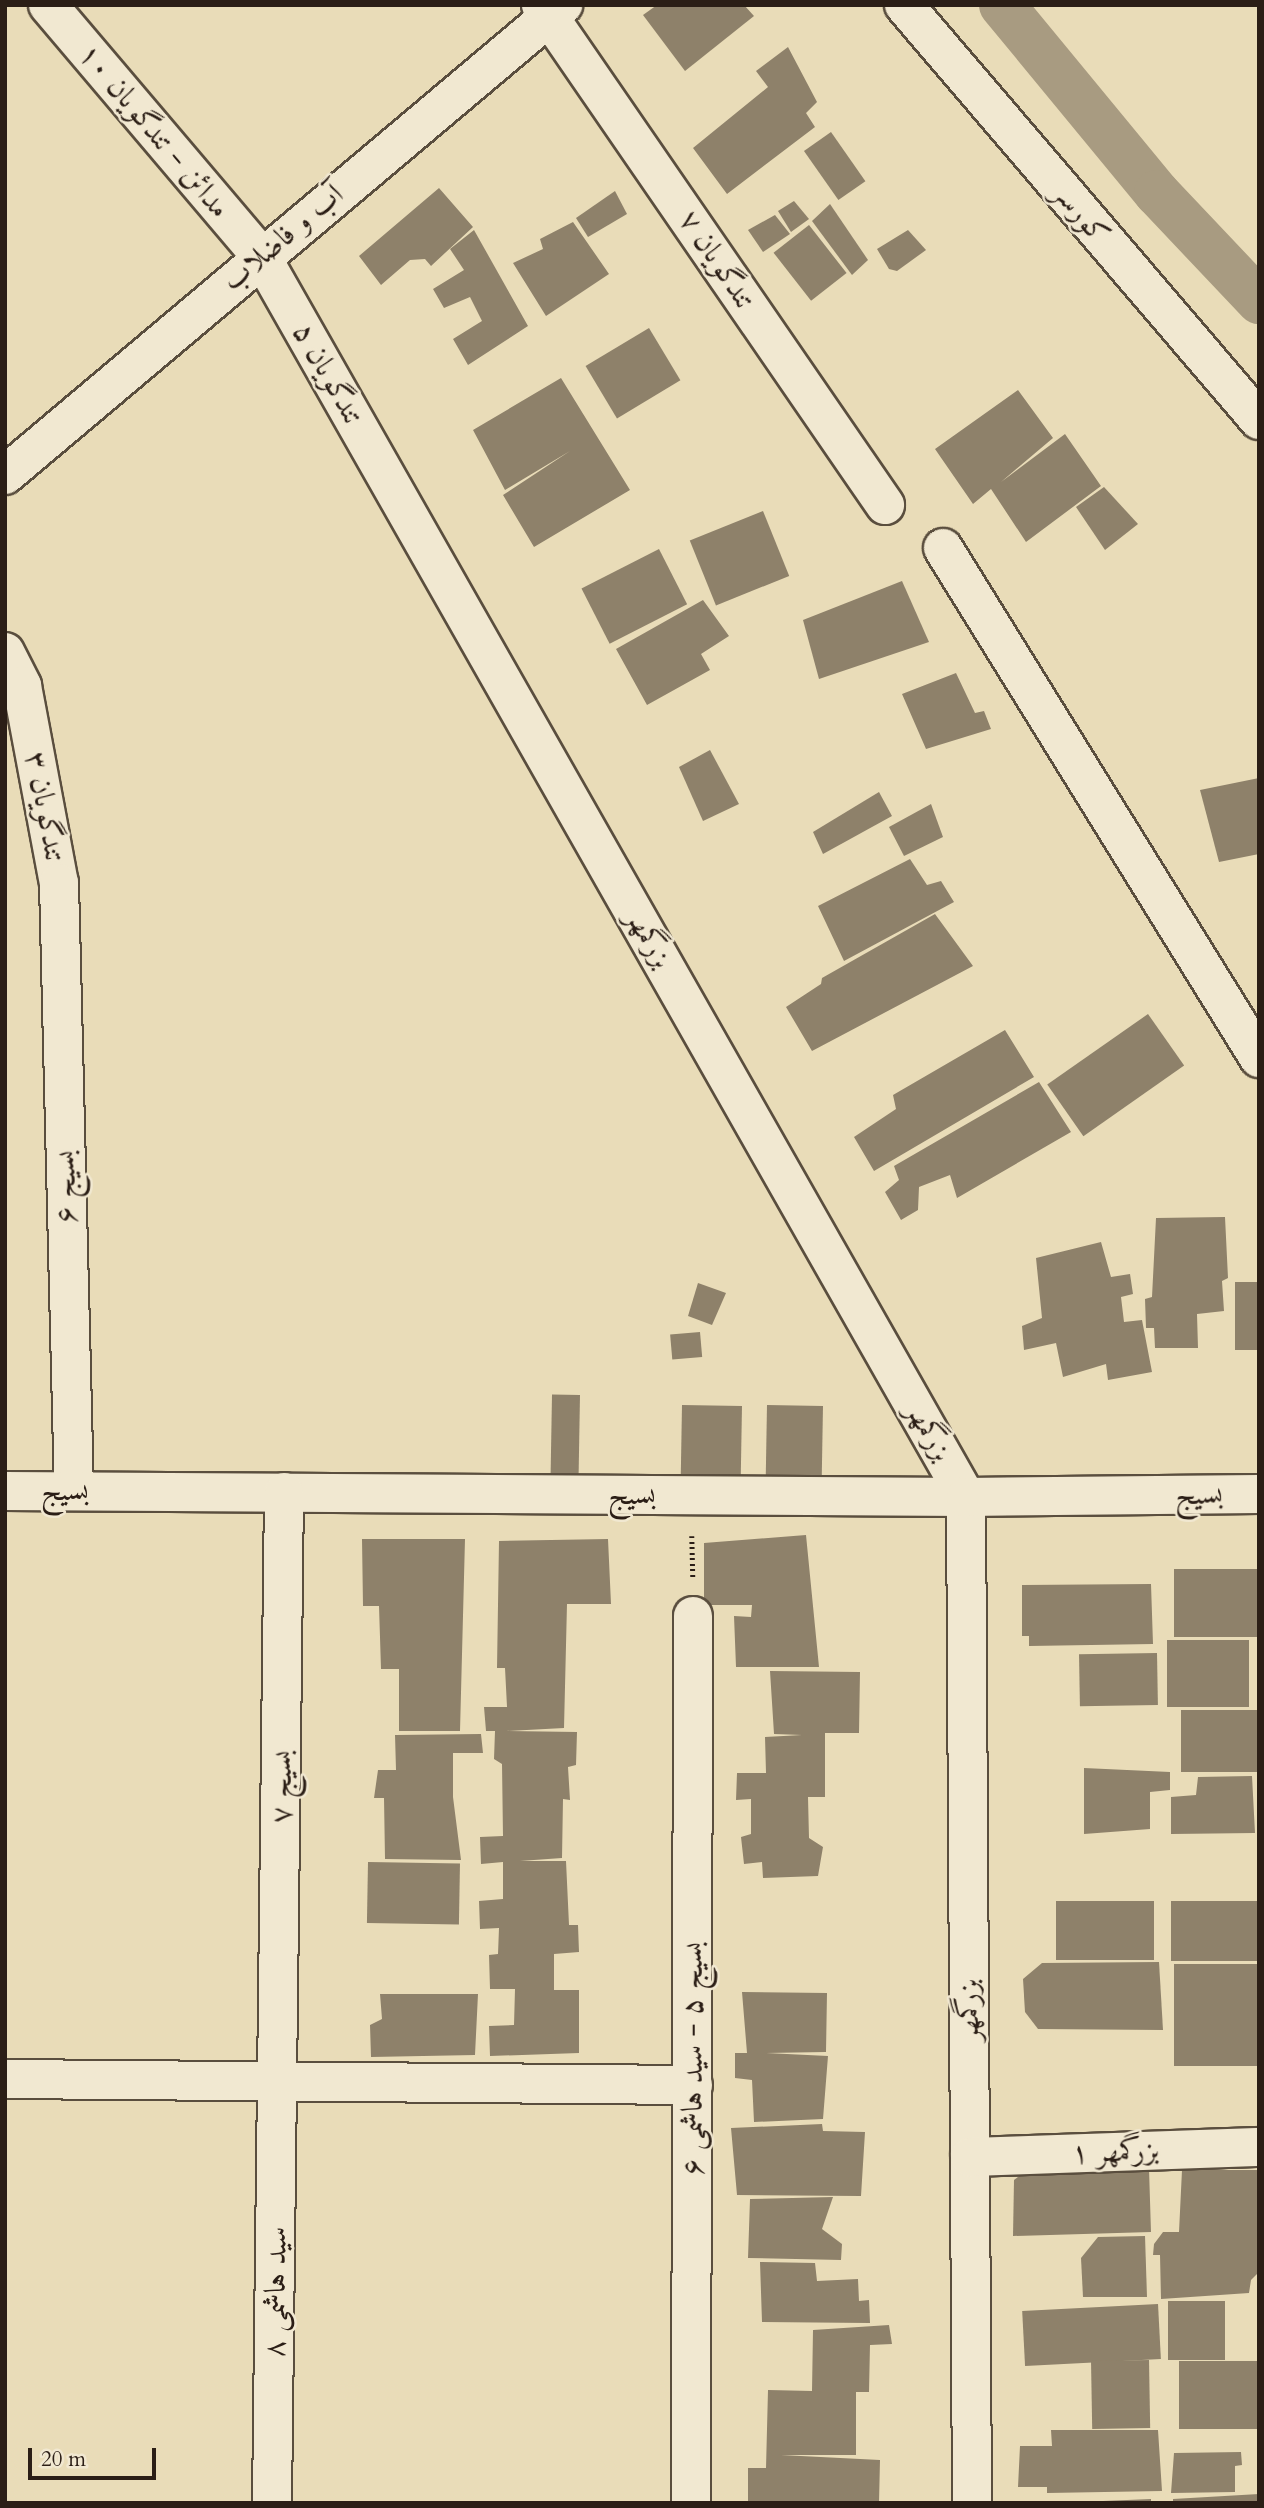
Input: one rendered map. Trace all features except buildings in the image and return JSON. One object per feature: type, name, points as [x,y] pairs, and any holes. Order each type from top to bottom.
[{"type":"street","name":"مدائن - تندگویان ۱۰","points":[[48,5],[261,256]]},
{"type":"street","name":"کورسر","points":[[904,5],[1259,420]]},
{"type":"street","name":"آب و فاضلاب","points":[[5,475],[552,9]]},
{"type":"street","name":"تندگویان ۷","points":[[552,9],[885,505]]},
{"type":"street","name":"تندگویان ۵","points":[[261,256],[395,493]]},
{"type":"street","name":"بزرگمهر","points":[[395,493],[966,1497],[972,2503]]},
{"type":"street","points":[[943,548],[1259,1058]]},
{"type":"street","name":"تندگویان ۳","points":[[5,652],[22,687],[59,883]]},
{"type":"street","name":"بسیج ۶","points":[[59,883],[74,1491]]},
{"type":"street","name":"بسیج","points":[[5,1491],[966,1497],[1259,1494]]},
{"type":"street","name":"بسیج ۷","points":[[280,2081],[284,1492]]},
{"type":"street","name":"بسیج ۵ - سید هاشمی ۶","points":[[691,2503],[693,1616]]},
{"type":"street","points":[[5,2079],[693,2085]]},
{"type":"street","name":"سید هاشمی ۸","points":[[272,2503],[280,2081]]},
{"type":"street","name":"بزرگمهر ۱","points":[[970,2157],[1259,2147]]},
{"type":"path","points":[[692,1496],[693,1616]]},
{"type":"waterway","points":[[1002,5],[1157,193],[1259,301]]}]
